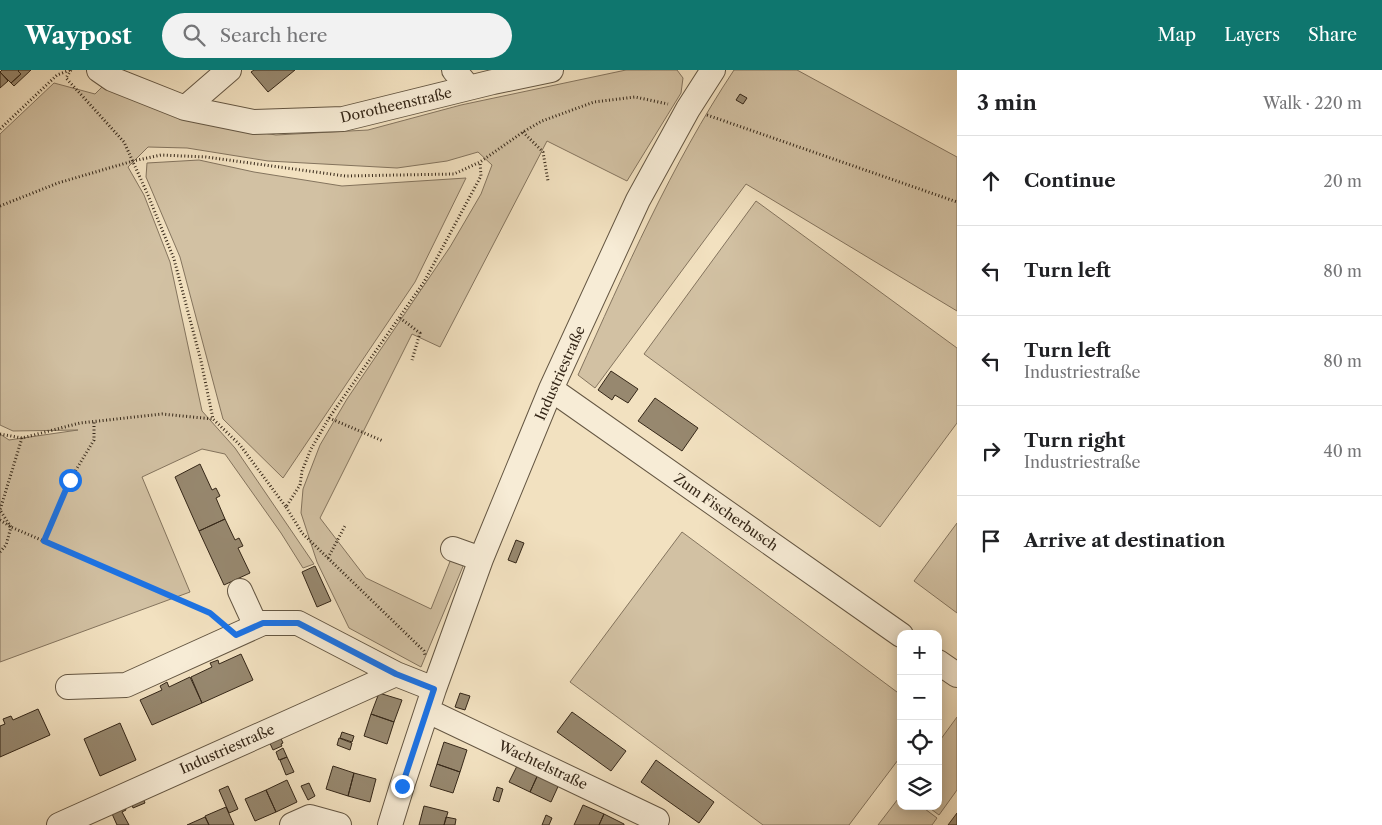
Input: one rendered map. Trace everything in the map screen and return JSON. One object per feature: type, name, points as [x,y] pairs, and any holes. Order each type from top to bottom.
[{"type":"street","name":"Dorotheenstraße","points":[[99,70],[112,79],[185,108],[254,122],[343,119],[551,70]]},
{"type":"street","points":[[185,108],[228,70]]},
{"type":"street","points":[[454,70],[469,88]]},
{"type":"street","name":"Industriestraße","points":[[390,825],[431,700],[481,559],[630,197],[713,70]]},
{"type":"street","name":"Zum Fischerbusch","points":[[551,389],[897,632]]},
{"type":"street","points":[[453,549],[481,559]]},
{"type":"street","points":[[240,591],[246,631]]},
{"type":"street","points":[[68,687],[126,685],[263,623],[298,623],[396,674],[431,700]]},
{"type":"street","points":[[942,665],[957,675]]},
{"type":"street","name":"Industriestraße","points":[[59,825],[396,674]]},
{"type":"street","name":"Wachtelstraße","points":[[431,700],[658,820]]},
{"type":"street","points":[[292,825],[310,817],[339,825]]},
{"type":"path","points":[[0,129],[57,75],[71,70]]},
{"type":"path","points":[[71,70],[66,78],[124,142],[174,259],[201,361],[213,419],[240,445],[286,507],[302,533],[424,651],[431,700]]},
{"type":"path","points":[[0,206],[58,183],[160,155],[206,156],[345,176],[454,174],[480,162],[542,121],[594,102],[635,97],[688,108],[957,202]]},
{"type":"path","points":[[523,132],[543,152],[548,181]]},
{"type":"path","points":[[286,507],[300,485],[302,471],[311,449],[329,418],[424,282],[481,176],[480,162]]},
{"type":"path","points":[[400,318],[420,333],[412,360]]},
{"type":"path","points":[[0,434],[22,438],[80,423],[162,414],[213,419]]},
{"type":"path","points":[[329,418],[383,441]]},
{"type":"path","points":[[44,541],[70,480],[94,440],[94,422]]},
{"type":"path","points":[[0,552],[6,544],[11,527],[0,510],[22,438]]},
{"type":"path","points":[[0,520],[11,527],[210,613],[246,631]]},
{"type":"path","points":[[328,558],[346,524]]},
{"type":"shaded area","points":[[626,70],[677,70],[683,78],[681,93],[627,181],[547,141],[440,347],[412,334],[320,518],[366,578],[431,609],[451,559],[464,564],[421,667],[349,628],[317,562],[301,513],[303,489],[320,445],[347,399],[450,247],[481,194],[492,165],[478,152],[447,161],[397,168],[268,161],[187,148],[148,147],[128,167],[144,195],[170,262],[202,411],[235,448],[314,564],[303,568],[281,533],[225,454],[202,449],[142,477],[190,592],[0,662],[0,434],[9,440],[78,430],[13,431],[0,425],[0,134],[54,83],[95,94],[103,86],[226,127],[276,135],[368,130],[461,105]]},
{"type":"shaded area","points":[[734,70],[797,70],[957,157],[957,311],[746,184],[595,388],[578,375],[631,258],[669,181],[711,106]]},
{"type":"shaded area","points":[[199,160],[254,172],[342,186],[466,178],[415,282],[283,478],[223,419],[180,257],[146,177],[147,163]]},
{"type":"shaded area","points":[[756,201],[957,348],[957,423],[880,527],[644,354]]},
{"type":"shaded area","points":[[957,523],[957,613],[914,581]]},
{"type":"shaded area","points":[[682,532],[897,692],[897,761],[849,825],[763,825],[570,682]]},
{"type":"shaded area","points":[[957,717],[957,790],[939,815],[932,810],[942,810],[942,738]]},
{"type":"shaded area","points":[[897,800],[897,810],[926,810],[937,818],[932,825],[878,825]]},
{"type":"building","points":[[2,70],[19,70],[21,74],[11,83],[0,72]]},
{"type":"building","points":[[19,70],[31,70],[14,86],[11,83],[21,74]]},
{"type":"building","points":[[254,70],[295,70],[268,92],[251,72]]},
{"type":"building","points":[[0,72],[8,81],[0,88]]},
{"type":"building","points":[[740,94],[747,98],[743,104],[736,100]]},
{"type":"building","points":[[611,371],[638,389],[628,403],[615,395],[612,400],[598,390]]},
{"type":"building","points":[[655,398],[698,428],[682,451],[638,421]]},
{"type":"building","points":[[200,464],[212,490],[216,488],[220,496],[216,498],[225,519],[199,531],[175,477]]},
{"type":"building","points":[[225,519],[235,540],[239,538],[243,546],[238,548],[250,573],[224,585],[199,531]]},
{"type":"building","points":[[516,540],[524,543],[516,563],[508,560]]},
{"type":"building","points":[[315,566],[331,601],[317,607],[302,572]]},
{"type":"building","points":[[241,654],[253,680],[202,703],[191,677],[212,667],[210,663],[218,660],[219,664]]},
{"type":"building","points":[[190,677],[202,703],[152,725],[140,700],[162,690],[160,686],[167,682],[169,687]]},
{"type":"building","points":[[379,693],[402,700],[394,722],[371,714]]},
{"type":"building","points":[[460,693],[470,696],[465,710],[455,707]]},
{"type":"building","points":[[38,709],[50,735],[0,757],[0,726],[5,724],[3,719],[11,716],[13,720]]},
{"type":"building","points":[[572,712],[626,751],[611,771],[557,732]]},
{"type":"building","points":[[371,714],[394,722],[387,744],[364,736]]},
{"type":"building","points":[[120,723],[136,760],[100,776],[84,739]]},
{"type":"building","points":[[278,732],[283,743],[281,744],[282,746],[273,750],[267,737]]},
{"type":"building","points":[[342,732],[354,736],[352,742],[340,738]]},
{"type":"building","points":[[339,738],[352,743],[350,750],[337,745]]},
{"type":"building","points":[[444,742],[467,750],[460,772],[437,764]]},
{"type":"building","points":[[283,748],[287,757],[279,760],[276,752]]},
{"type":"building","points":[[287,757],[294,772],[286,775],[280,760]]},
{"type":"building","points":[[520,760],[540,770],[530,792],[509,782]]},
{"type":"building","points":[[656,760],[714,802],[699,823],[641,782]]},
{"type":"building","points":[[437,764],[460,772],[453,793],[430,786]]},
{"type":"building","points":[[333,766],[354,773],[348,796],[326,789]]},
{"type":"building","points":[[540,770],[561,780],[551,802],[530,792]]},
{"type":"building","points":[[354,773],[376,779],[370,802],[348,796]]},
{"type":"building","points":[[287,780],[297,802],[276,812],[266,790]]},
{"type":"building","points":[[309,783],[315,796],[308,800],[301,786]]},
{"type":"building","points":[[228,786],[238,809],[229,813],[219,790]]},
{"type":"building","points":[[497,787],[503,789],[499,802],[493,800]]},
{"type":"building","points":[[266,790],[276,812],[255,821],[245,799]]},
{"type":"building","points":[[142,796],[145,803],[133,808],[131,801]]},
{"type":"building","points":[[122,801],[126,810],[122,812],[129,825],[117,825],[109,807]]},
{"type":"building","points":[[583,805],[604,814],[599,825],[574,825]]},
{"type":"building","points":[[424,806],[448,812],[444,825],[419,825]]},
{"type":"building","points":[[226,807],[234,825],[209,825],[205,816]]},
{"type":"building","points":[[957,813],[957,825],[948,825]]},
{"type":"building","points":[[604,814],[624,824],[624,825],[599,825]]},
{"type":"building","points":[[546,815],[552,818],[549,825],[542,825]]},
{"type":"building","points":[[205,817],[209,825],[187,825]]},
{"type":"building","points":[[446,817],[456,819],[455,825],[444,825]]},
{"type":"route","points":[[70,480],[44,541],[210,613],[236,635],[263,623],[298,623],[396,674],[434,689],[402,786]]}]
